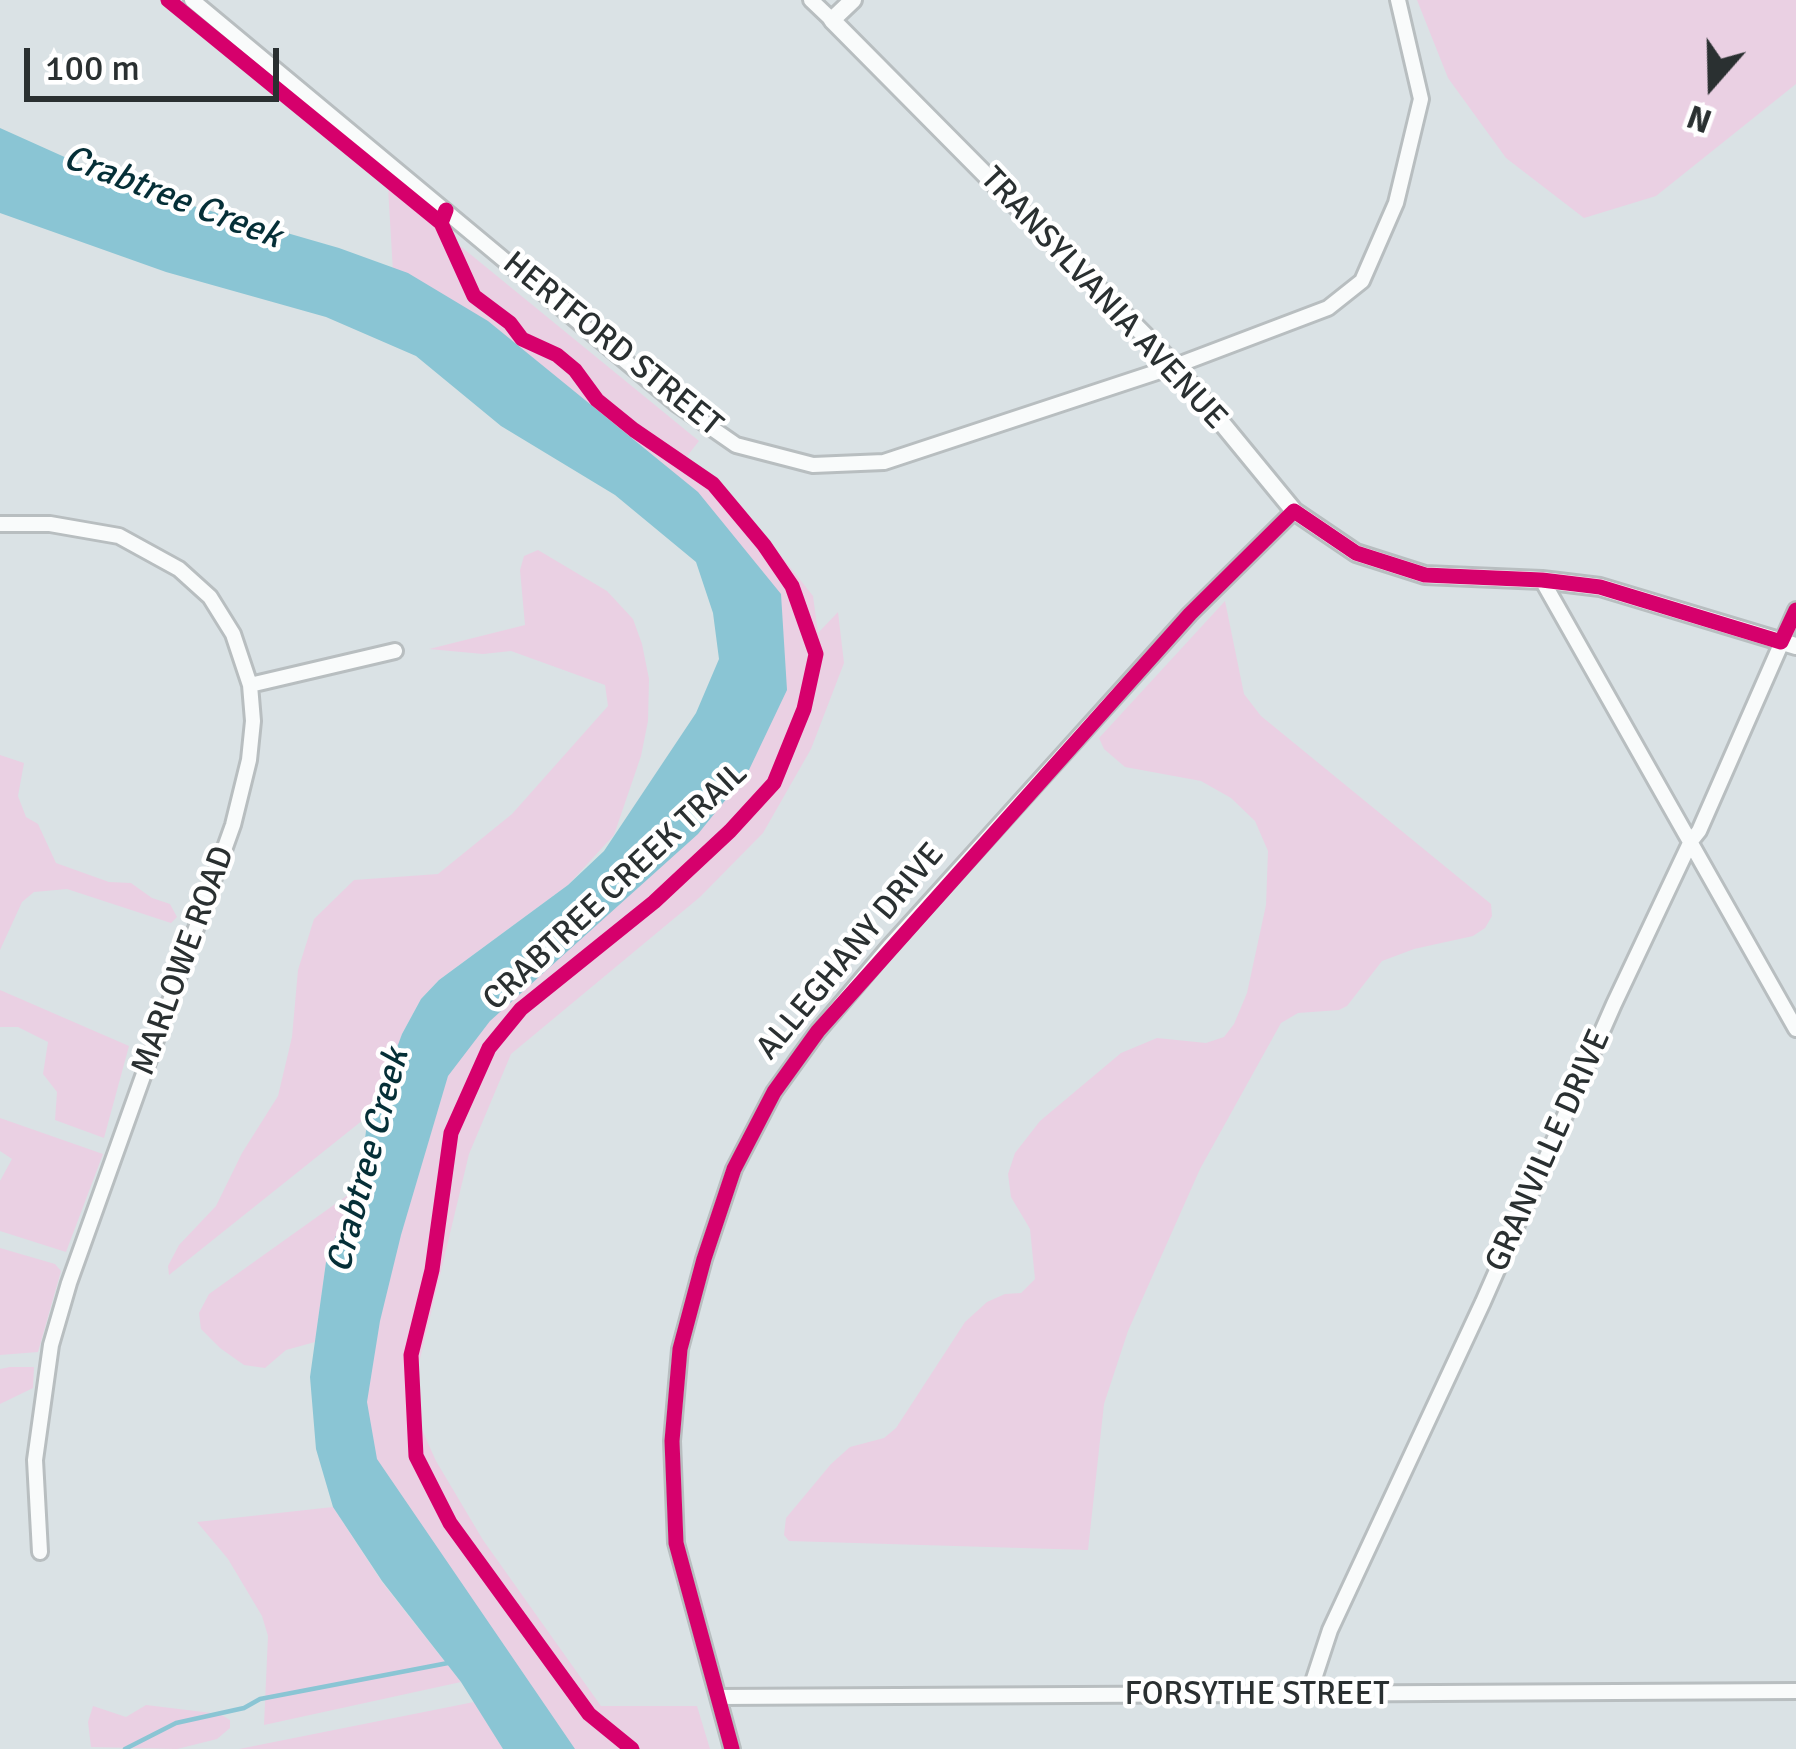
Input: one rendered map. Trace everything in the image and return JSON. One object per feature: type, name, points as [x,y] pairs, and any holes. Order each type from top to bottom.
[{"type":"street","name":"HERTFORD STREET","points":[[192,0],[677,404],[736,445],[813,465],[884,462],[1175,366],[1328,308],[1362,281],[1396,203],[1421,99],[1398,0]]},
{"type":"street","name":"TRANSYLVANIA AVENUE","points":[[811,0],[1175,366],[1294,511],[1356,553],[1425,575],[1600,587],[1788,644]]},
{"type":"street","points":[[832,20],[853,0]]},
{"type":"street","name":"ALLEGHANY DRIVE","points":[[732,1749],[676,1543],[672,1441],[680,1348],[734,1169],[774,1092],[889,947],[1190,614],[1294,511]]},
{"type":"street","name":"MARLOWE ROAD","points":[[0,524],[50,524],[119,536],[179,569],[210,597],[233,634],[250,685],[253,721],[249,760],[232,825],[76,1262],[51,1345],[34,1460],[40,1552]]},
{"type":"street","points":[[1542,580],[1796,1029]]},
{"type":"street","name":"GRANVILLE DRIVE","points":[[1309,1694],[1330,1630],[1691,841],[1788,644],[1796,610]]},
{"type":"street","points":[[250,685],[394,651]]},
{"type":"street","name":"FORSYTHE STREET","points":[[718,1697],[1796,1691]]},
{"type":"shaded area","points":[[1417,0],[1796,0],[1796,84],[1656,196],[1584,218],[1506,158],[1448,78]]},
{"type":"shaded area","points":[[388,187],[699,441],[684,460],[740,504],[813,596],[818,633],[838,612],[844,663],[811,749],[763,833],[700,897],[511,1054],[469,1154],[419,1363],[419,1423],[436,1461],[483,1540],[601,1706],[697,1706],[710,1749],[544,1749],[373,1501],[358,1308],[401,1126],[642,839],[749,639],[702,539],[396,323]]},
{"type":"shaded area","points":[[538,550],[607,591],[633,619],[642,644],[649,679],[648,721],[614,835],[568,885],[439,980],[421,999],[402,1034],[378,1108],[169,1275],[168,1266],[179,1245],[216,1206],[278,1096],[292,1037],[298,970],[314,919],[354,880],[438,874],[512,814],[608,706],[605,685],[511,651],[483,654],[429,649],[525,625],[520,570],[524,556]]},
{"type":"shaded area","points":[[1225,601],[1244,694],[1261,716],[1491,904],[1492,916],[1473,936],[1382,961],[1347,1006],[1298,1013],[1281,1023],[1200,1169],[1128,1331],[1104,1404],[1088,1550],[789,1541],[784,1535],[786,1518],[831,1464],[850,1447],[884,1438],[896,1428],[965,1322],[987,1302],[1021,1293],[1035,1279],[1030,1229],[1011,1197],[1008,1174],[1015,1153],[1040,1121],[1121,1053],[1157,1038],[1206,1043],[1224,1037],[1234,1024],[1247,993],[1266,905],[1268,851],[1255,821],[1231,798],[1201,781],[1125,767],[1104,749],[1099,738]]},
{"type":"shaded area","points":[[0,755],[24,763],[18,796],[56,863],[109,882],[131,883],[170,904],[177,917],[171,923],[67,889],[34,892],[22,902],[0,950]]},
{"type":"shaded area","points":[[0,990],[129,1046],[104,1138],[55,1120],[57,1092],[43,1074],[48,1042],[18,1027],[0,1027]]},
{"type":"shaded area","points":[[0,1118],[103,1154],[66,1252],[0,1231],[0,1181],[12,1159],[0,1151]]},
{"type":"shaded area","points":[[359,1187],[327,1255],[315,1342],[286,1350],[265,1368],[244,1365],[220,1348],[201,1329],[199,1313],[209,1294]]},
{"type":"shaded area","points":[[0,1248],[55,1264],[61,1271],[38,1352],[0,1355]]},
{"type":"shaded area","points":[[34,1367],[33,1388],[0,1404],[0,1369]]},
{"type":"shaded area","points":[[333,1507],[382,1582],[461,1682],[264,1725],[268,1636],[262,1616],[228,1559],[197,1522]]},
{"type":"shaded area","points":[[474,1702],[503,1749],[239,1749]]},
{"type":"shaded area","points":[[146,1705],[220,1714],[230,1720],[230,1728],[217,1739],[177,1749],[91,1747],[88,1722],[93,1706],[126,1717]]},
{"type":"water","name":"Crabtree Creek","points":[[0,128],[138,190],[339,248],[408,273],[488,321],[698,492],[781,594],[787,690],[748,772],[698,834],[490,1021],[448,1076],[380,1321],[367,1402],[377,1459],[575,1749],[503,1749],[461,1682],[382,1581],[333,1507],[316,1449],[310,1377],[327,1255],[359,1187],[366,1131],[402,1034],[421,999],[439,980],[568,885],[604,851],[696,713],[719,659],[713,613],[696,562],[615,495],[501,426],[416,356],[326,317],[166,272],[0,213]]},
{"type":"waterway","points":[[125,1749],[176,1723],[244,1708],[260,1699],[448,1663]]},
{"type":"cycle path","points":[[168,0],[441,223]]},
{"type":"cycle path","name":"CRABTREE CREEK TRAIL","points":[[446,210],[441,223],[474,296],[510,323],[522,339],[557,355],[575,370],[597,400],[634,430],[713,484],[792,586],[816,654],[804,709],[774,783],[654,902],[521,1009],[489,1048],[451,1133],[432,1270],[411,1355],[416,1456],[450,1523],[589,1714],[632,1749]]},
{"type":"cycle path","points":[[732,1749],[676,1543],[672,1441],[680,1349],[734,1169],[774,1092],[818,1031],[1190,614],[1294,511],[1356,553],[1425,575],[1600,587],[1781,642],[1796,610]]}]
